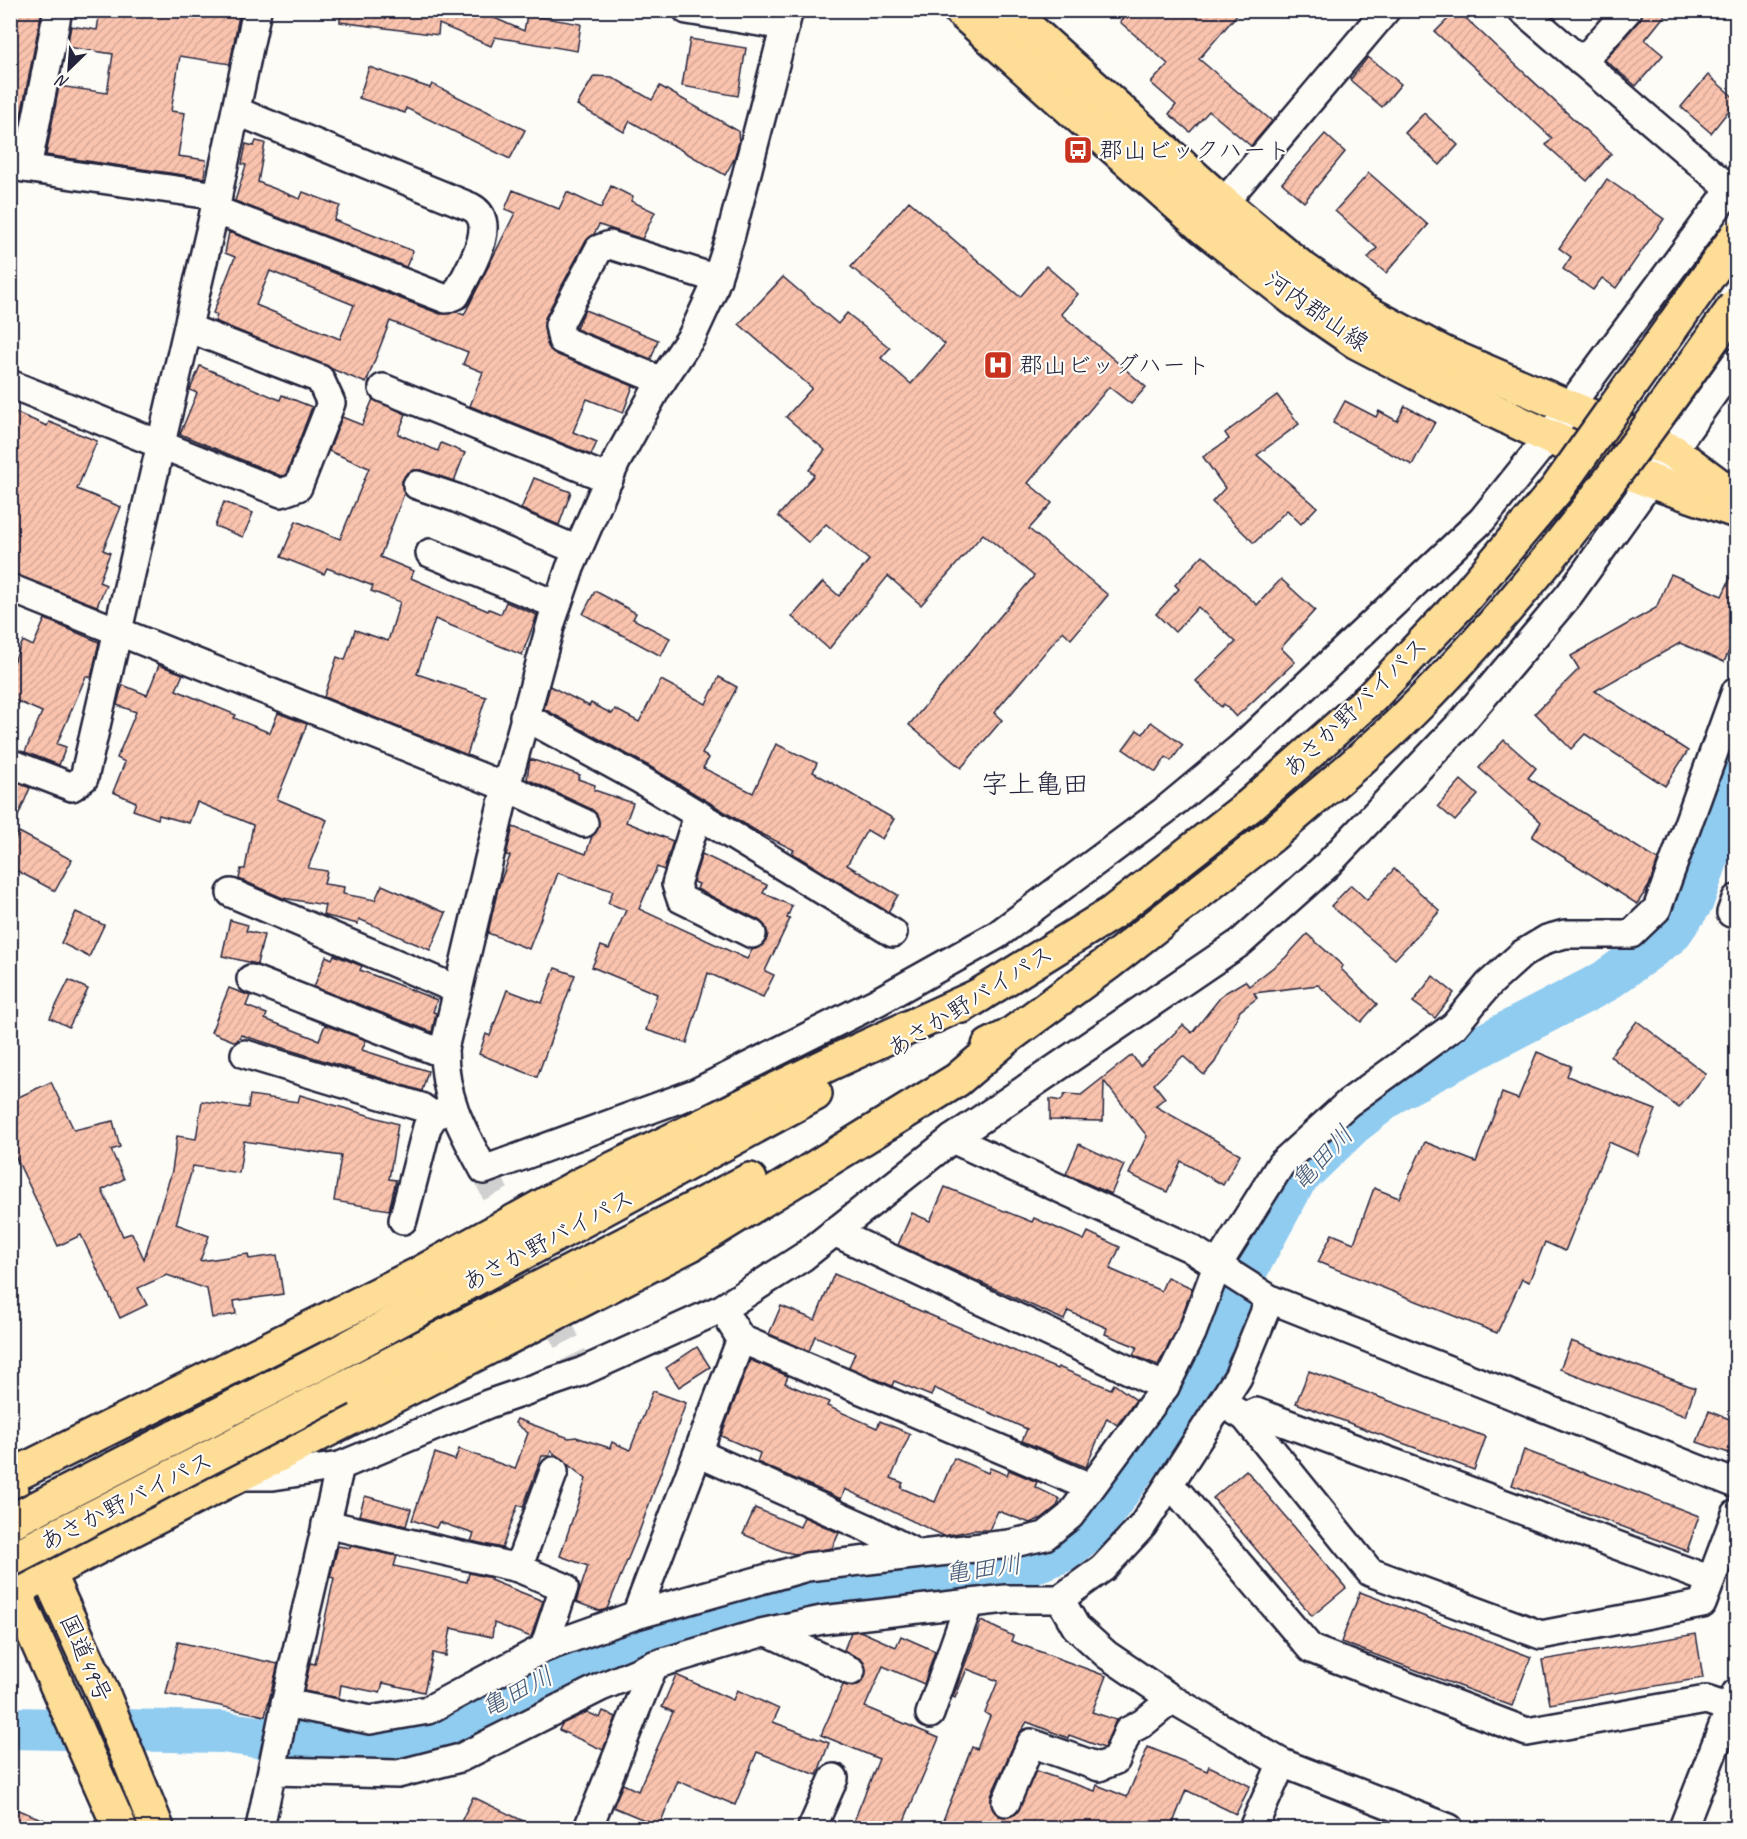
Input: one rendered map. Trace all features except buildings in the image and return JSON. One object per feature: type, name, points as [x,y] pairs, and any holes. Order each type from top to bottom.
[{"type":"main road","name":"河内郡山線","points":[[960,10],[1213,215],[1299,266],[1360,309],[1445,354],[1674,452],[1737,498]]},
{"type":"main road","name":"河内郡山線","points":[[1008,10],[1294,299],[1355,341],[1436,383],[1650,482],[1737,511]]},
{"type":"main road","name":"あさか野バイパス","points":[[10,1522],[329,1358],[845,1077],[1112,914],[1249,806],[1371,698],[1465,597],[1556,490],[1737,237]]},
{"type":"main road","name":"あさか野バイパス","points":[[12,1581],[342,1389],[719,1198],[948,1066],[1009,1036],[1107,964],[1271,836],[1400,722],[1493,623],[1603,492],[1737,304]]},
{"type":"main road","points":[[10,1478],[417,1275],[584,1184],[831,1063],[980,995]]},
{"type":"main road","points":[[12,1581],[49,1573],[691,1244],[957,1080],[1009,1036]]},
{"type":"main road","name":"国道49号","points":[[10,1490],[102,1692],[157,1828]]},
{"type":"main road","name":"国道49号","points":[[12,1581],[120,1828]]},
{"type":"street","points":[[58,10],[19,167],[216,203],[446,298],[452,299],[456,295],[483,237],[485,223],[479,210],[236,111]]},
{"type":"street","points":[[10,763],[67,786],[72,787],[82,781],[119,633],[257,10]]},
{"type":"street","points":[[403,1220],[423,1137],[443,1112],[446,1089],[444,1054],[458,990],[524,716],[557,604],[577,550],[609,479],[662,381],[705,312],[717,279],[787,18],[687,10]]},
{"type":"street","points":[[1213,215],[1386,10]]},
{"type":"street","points":[[245,1054],[443,1112],[484,1170],[694,1093],[877,1002],[997,935],[1164,810],[1240,748],[1482,520],[1549,437],[1569,406],[1734,186],[1522,10]]},
{"type":"street","points":[[1582,62],[1628,10]]},
{"type":"street","points":[[662,381],[562,340],[559,325],[599,249],[610,245],[717,279]]},
{"type":"street","points":[[10,384],[161,447],[281,493],[298,487],[331,403],[320,379],[188,328]]},
{"type":"street","points":[[238,1476],[273,1476],[340,1466],[488,1404],[581,1372],[723,1308],[802,1257],[952,1139],[1241,942],[1327,865],[1461,723],[1562,604],[1737,362]]},
{"type":"street","points":[[383,388],[609,479]]},
{"type":"street","points":[[417,485],[456,498],[577,550]]},
{"type":"street","points":[[430,553],[557,604]]},
{"type":"street","points":[[10,588],[506,787],[584,823]]},
{"type":"street","points":[[284,1710],[370,1720],[428,1710],[544,1648],[636,1615],[807,1567],[1009,1544],[1045,1536],[1070,1516],[1165,1387],[1192,1334],[1220,1268],[1281,1164],[1348,1103],[1454,1026],[1489,984],[1522,954],[1547,939],[1565,934],[1631,934],[1657,909],[1737,691]]},
{"type":"street","points":[[524,716],[698,814],[893,933]]},
{"type":"street","points":[[698,814],[676,884],[681,899],[752,934]]},
{"type":"street","points":[[231,893],[458,990]]},
{"type":"street","points":[[251,979],[444,1054]]},
{"type":"street","points":[[952,1139],[1190,1248],[1270,1299],[1737,1484]]},
{"type":"street","points":[[834,1232],[1165,1387]]},
{"type":"street","points":[[273,1771],[398,1774],[460,1758],[654,1665],[768,1632],[822,1620],[969,1603],[1060,1599],[1103,1568],[1143,1525],[1238,1377],[1270,1299]]},
{"type":"street","points":[[723,1308],[741,1339],[1090,1487]]},
{"type":"street","points":[[636,1615],[741,1339]]},
{"type":"street","points":[[1222,1403],[1245,1417],[1370,1572],[1541,1635],[1702,1604],[1737,1514]]},
{"type":"street","points":[[1245,1417],[1256,1412],[1711,1580]]},
{"type":"street","points":[[698,1454],[867,1528],[917,1554]]},
{"type":"street","points":[[260,1828],[284,1710],[340,1466]]},
{"type":"street","points":[[518,1568],[554,1471]]},
{"type":"street","points":[[1169,1486],[1181,1496],[1311,1649],[1527,1732],[1706,1700],[1733,1700],[1683,1828]]},
{"type":"street","points":[[326,1524],[518,1568],[564,1587],[544,1648]]},
{"type":"street","points":[[1060,1599],[1076,1627],[1107,1655],[1173,1699],[1282,1763],[1449,1828]]},
{"type":"street","points":[[930,1714],[969,1603]]},
{"type":"street","points":[[768,1632],[851,1671]]},
{"type":"street","points":[[588,1828],[654,1665]]},
{"type":"street","points":[[1006,1802],[1031,1743],[1099,1767],[1116,1760],[1128,1731],[1143,1724],[1173,1699]]},
{"type":"street","points":[[1253,1828],[1282,1763]]},
{"type":"street","points":[[812,1828],[834,1778]]},
{"type":"waterway","name":"亀田川","points":[[10,1728],[222,1732],[257,1737],[352,1742],[438,1733],[586,1656],[731,1611],[791,1595],[864,1583],[1019,1568],[1064,1551],[1096,1524],[1192,1387],[1220,1331],[1236,1290],[1296,1179],[1353,1124],[1398,1089],[1604,982],[1670,934],[1693,901],[1736,776]]},
{"type":"tunnel","points":[[484,1170],[581,1372]]},
{"type":"place","name":"郡山ビックハート","points":[[1078,150]]},
{"type":"place","name":"郡山ビッグハート","points":[[998,365]]},
{"type":"district","name":"字上亀田","points":[[1035,784]]}]
